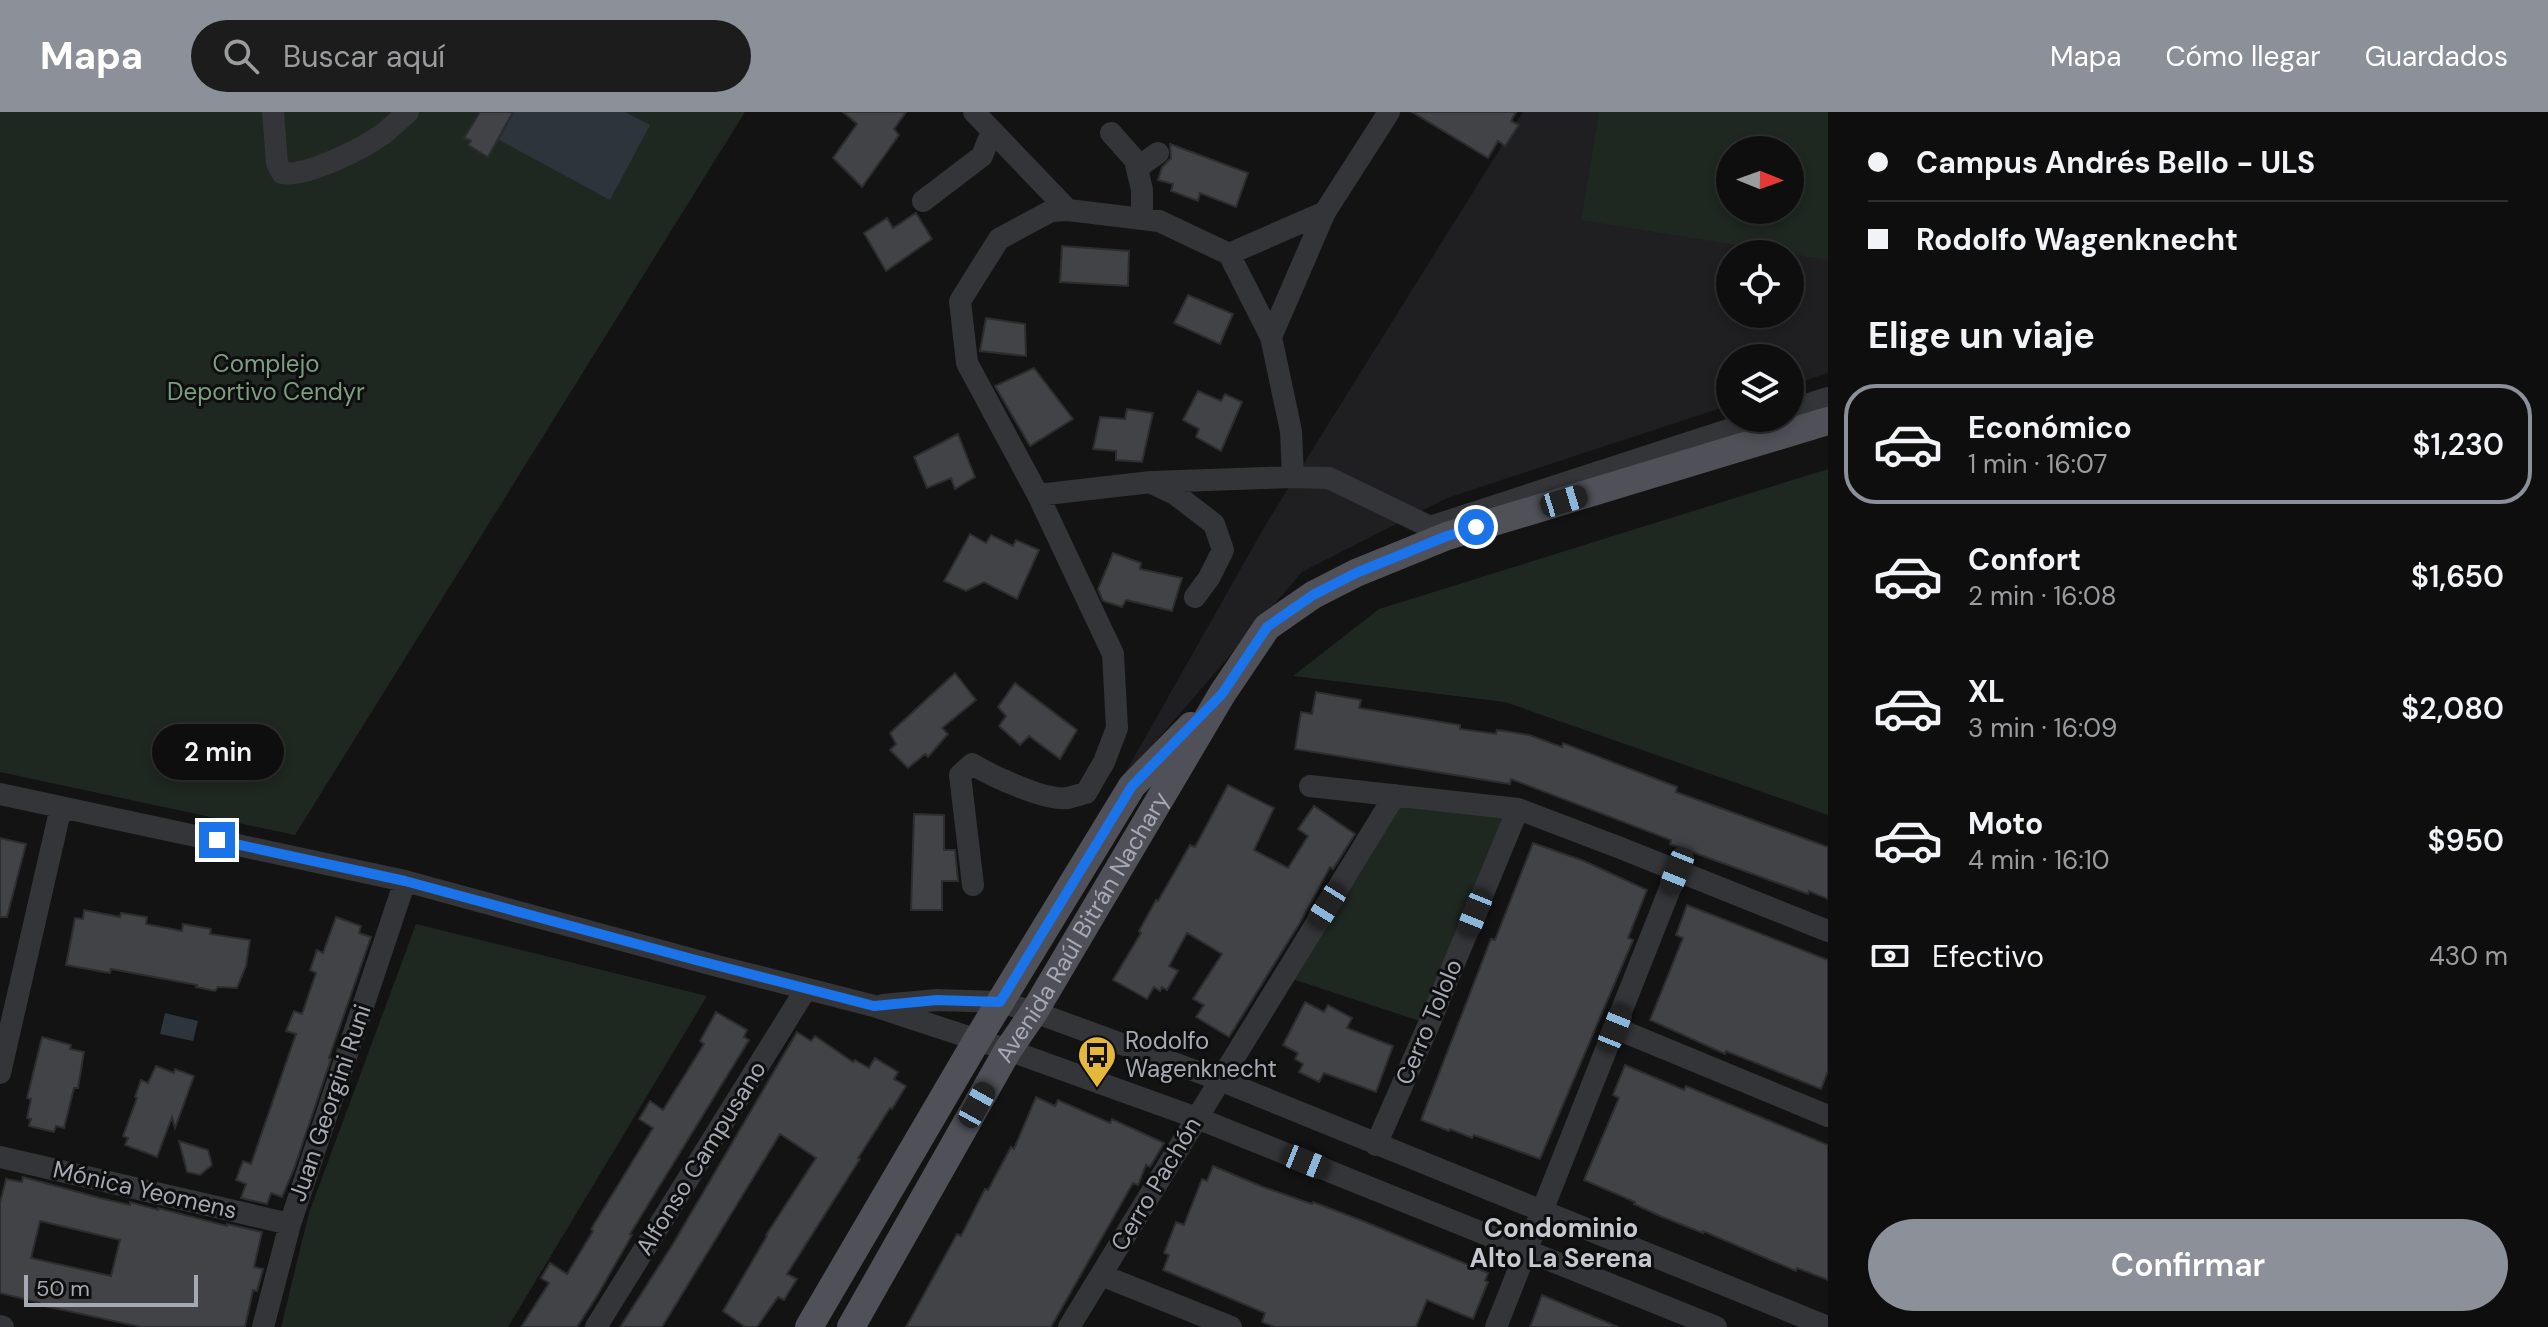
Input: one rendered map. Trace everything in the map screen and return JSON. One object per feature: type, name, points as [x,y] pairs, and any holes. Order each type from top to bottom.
[{"type":"main road","name":"Avenida Raúl Bitrán Nachary","points":[[851,1327],[1008,1050],[1034,1012],[1222,694],[1267,627],[1313,595],[1356,573],[1447,536],[1828,421]]},
{"type":"main road","name":"Avenida Raúl Bitrán Nachary","points":[[809,1327],[977,1040],[1132,786],[1222,694]]},
{"type":"street","points":[[273,112],[277,163],[282,173],[293,175],[361,146],[382,134],[408,112]]},
{"type":"street","points":[[974,112],[1068,210]]},
{"type":"street","points":[[1271,337],[1325,212],[1389,112]]},
{"type":"street","points":[[923,201],[982,156],[992,131]]},
{"type":"street","points":[[1111,133],[1135,160],[1142,190],[1142,219]]},
{"type":"street","points":[[1137,168],[1158,153]]},
{"type":"street","points":[[973,885],[960,775],[972,764],[1023,788],[1064,799],[1086,793],[1104,762],[1117,728],[1113,654],[1038,495],[967,363],[960,301],[999,239],[1051,211],[1068,210],[1159,221],[1229,254],[1271,337],[1291,431],[1293,477]]},
{"type":"street","points":[[1229,254],[1325,212]]},
{"type":"street","points":[[1804,406],[1828,398]]},
{"type":"street","points":[[1038,495],[1151,482],[1329,478],[1430,527],[1722,432]]},
{"type":"street","points":[[1151,482],[1175,494],[1214,524],[1223,550],[1195,597]]},
{"type":"street","points":[[1310,786],[1518,809],[1828,931]]},
{"type":"street","points":[[0,794],[405,881],[874,1006],[1197,1118],[1716,1327]]},
{"type":"street","name":"Cerro Pachón","points":[[1069,1327],[1395,795]]},
{"type":"street","points":[[0,1073],[8,1005],[61,807]]},
{"type":"street","name":"Cerro Tololo","points":[[1376,1145],[1518,809]]},
{"type":"street","points":[[1496,1327],[1677,871]]},
{"type":"street","name":"Juan Georgini Runi","points":[[263,1327],[290,1224],[405,881]]},
{"type":"street","name":"Alfonso Campusano","points":[[596,1327],[806,989]]},
{"type":"street","points":[[874,1006],[937,1000],[1000,1002],[1034,1012],[1220,1080],[1828,1327]]},
{"type":"street","points":[[1615,1028],[1828,1116]]},
{"type":"street","name":"Mónica Yeomens","points":[[0,1157],[290,1224]]},
{"type":"street","points":[[1101,1275],[1231,1327]]},
{"type":"shaded area","points":[[514,112],[625,112],[650,125],[610,200],[499,140]]},
{"type":"shaded area","points":[[1523,112],[1828,112],[1828,373],[1804,381],[1804,344],[1716,344],[1716,410],[1447,498],[1302,572],[1119,784],[1266,524]]},
{"type":"shaded area","points":[[165,1013],[198,1021],[193,1041],[160,1034]]},
{"type":"green space","name":"Complejo Deportivo Cendyr","points":[[0,112],[745,112],[295,835],[0,772]]},
{"type":"green space","points":[[1599,112],[1828,112],[1828,260],[1804,256],[1804,240],[1716,242],[1581,220]]},
{"type":"green space","points":[[1828,469],[1828,815],[1505,702],[1293,676],[1379,609]]},
{"type":"green space","points":[[1395,795],[1518,809],[1429,1024],[1283,976]]},
{"type":"green space","points":[[416,924],[707,996],[508,1327],[281,1327],[309,1213]]},
{"type":"building","points":[[480,112],[513,112],[488,157],[468,145],[471,141],[464,138]]},
{"type":"building","points":[[843,112],[906,112],[894,129],[899,135],[862,187],[833,158],[857,124]]},
{"type":"building","points":[[1412,112],[1516,112],[1511,121],[1519,125],[1505,146],[1498,141],[1488,158]]},
{"type":"building","points":[[1170,144],[1248,173],[1236,207],[1200,193],[1198,201],[1171,191],[1173,184],[1158,180],[1162,167],[1171,158]]},
{"type":"building","points":[[916,213],[932,239],[886,271],[864,233],[887,218],[893,228]]},
{"type":"building","points":[[1062,246],[1129,251],[1128,286],[1060,282]]},
{"type":"building","points":[[1188,295],[1233,314],[1220,344],[1174,323]]},
{"type":"building","points":[[986,318],[1025,324],[1026,356],[980,351]]},
{"type":"building","points":[[1034,368],[1073,419],[1030,446],[995,386]]},
{"type":"building","points":[[1198,391],[1221,401],[1225,394],[1242,402],[1221,451],[1196,437],[1199,429],[1183,420]]},
{"type":"building","points":[[1127,409],[1153,413],[1142,462],[1116,460],[1116,451],[1093,449],[1100,417],[1125,419]]},
{"type":"building","points":[[958,434],[975,477],[955,489],[951,478],[927,488],[914,457]]},
{"type":"building","points":[[970,534],[986,543],[991,535],[1013,546],[1016,540],[1039,550],[1017,599],[984,582],[966,591],[944,581]]},
{"type":"building","points":[[1113,553],[1141,563],[1140,569],[1182,578],[1172,611],[1126,600],[1122,607],[1103,601],[1098,589]]},
{"type":"building","points":[[955,673],[976,700],[942,728],[948,734],[928,757],[925,754],[908,768],[890,750],[896,744],[890,733]]},
{"type":"building","points":[[1015,683],[1077,730],[1060,759],[1029,736],[1020,745],[999,726],[1006,716],[998,707]]},
{"type":"building","points":[[1316,692],[1361,700],[1359,708],[1460,725],[1460,729],[1529,735],[1562,747],[1563,743],[1677,787],[1676,792],[1828,847],[1828,899],[1670,844],[1671,840],[1511,779],[1510,784],[1295,749],[1301,712],[1312,714]]},
{"type":"building","points":[[1228,785],[1274,808],[1254,850],[1288,868],[1308,836],[1298,829],[1314,806],[1355,834],[1333,869],[1330,867],[1301,921],[1229,1037],[1196,1017],[1204,1005],[1193,999],[1222,954],[1187,933],[1169,966],[1178,971],[1167,990],[1162,987],[1160,991],[1154,987],[1147,999],[1113,980],[1141,933],[1139,931],[1156,900],[1190,845],[1195,847]]},
{"type":"building","points":[[914,814],[944,815],[944,850],[955,850],[958,881],[942,881],[942,910],[911,910]]},
{"type":"building","points":[[0,838],[26,844],[7,917],[0,917]]},
{"type":"building","points":[[1533,843],[1584,861],[1647,890],[1628,938],[1633,940],[1540,1159],[1421,1120],[1491,939],[1495,940]]},
{"type":"building","points":[[1687,905],[1828,960],[1828,1071],[1821,1089],[1726,1051],[1725,1054],[1650,1020],[1683,938],[1676,935]]},
{"type":"building","points":[[84,910],[120,917],[121,913],[147,917],[146,924],[182,931],[183,924],[211,929],[210,934],[250,940],[246,966],[237,988],[218,987],[215,991],[111,969],[110,973],[66,965],[75,918],[83,919]]},
{"type":"building","points":[[336,917],[361,926],[359,933],[371,937],[294,1169],[282,1197],[271,1193],[267,1204],[241,1198],[246,1184],[236,1180],[243,1161],[251,1164],[296,1034],[286,1031],[294,1011],[302,1014],[316,973],[310,970],[317,950],[323,953]]},
{"type":"building","points":[[1305,1002],[1324,1012],[1328,1005],[1352,1018],[1347,1028],[1393,1046],[1376,1092],[1324,1073],[1319,1082],[1299,1072],[1303,1064],[1295,1059],[1298,1053],[1283,1045]]},
{"type":"building","points":[[716,1012],[747,1030],[744,1037],[749,1040],[630,1234],[597,1296],[577,1327],[521,1327],[549,1283],[541,1278],[550,1263],[567,1274],[653,1128],[639,1119],[650,1101],[663,1110],[704,1044],[700,1041]]},
{"type":"building","points":[[797,1032],[811,1041],[815,1036],[853,1062],[855,1060],[869,1068],[875,1058],[898,1072],[894,1079],[906,1086],[787,1274],[797,1279],[784,1300],[778,1297],[757,1327],[745,1327],[723,1311],[766,1235],[816,1158],[780,1134],[662,1327],[620,1327],[673,1244]]},
{"type":"building","points":[[42,1037],[84,1052],[78,1088],[74,1088],[64,1128],[56,1126],[54,1132],[29,1126],[31,1119],[27,1118],[31,1099],[27,1098]]},
{"type":"building","points":[[1625,1065],[1684,1090],[1686,1086],[1828,1145],[1828,1280],[1797,1268],[1796,1271],[1660,1216],[1584,1180],[1619,1098],[1613,1095]]},
{"type":"building","points":[[156,1066],[194,1076],[175,1128],[172,1117],[157,1157],[125,1145],[128,1138],[123,1136],[141,1080],[148,1083]]},
{"type":"building","points":[[1036,1097],[1055,1106],[1058,1100],[1110,1123],[1112,1119],[1164,1143],[1150,1167],[1146,1165],[1138,1185],[1133,1183],[1051,1327],[906,1327],[957,1234],[961,1236],[985,1189],[988,1190],[1011,1147],[1014,1149]]},
{"type":"building","points":[[179,1141],[208,1150],[212,1165],[200,1175],[187,1172]]},
{"type":"building","points":[[1213,1166],[1263,1187],[1363,1221],[1488,1273],[1485,1281],[1488,1282],[1473,1319],[1427,1300],[1416,1327],[1275,1327],[1262,1322],[1265,1313],[1163,1270],[1169,1255],[1164,1253],[1176,1222],[1184,1225],[1202,1179],[1207,1181]]},
{"type":"building","points":[[23,1177],[130,1205],[130,1202],[262,1232],[254,1267],[263,1269],[257,1291],[253,1290],[245,1327],[141,1327],[0,1293],[0,1203],[6,1179],[22,1182]],"holes":[[[40,1221],[120,1240],[111,1276],[31,1258]]]},
{"type":"building","points":[[1542,1295],[1618,1327],[1530,1327]]},
{"type":"place","name":"Rodolfo Wagenknecht","points":[[1097,1089]]},
{"type":"district","name":"Condominio Alto La Serena","points":[[1561,1243]]},
{"type":"route","points":[[217,840],[405,881],[874,1006],[937,1000],[1000,1002],[1132,786],[1222,694],[1267,627],[1313,595],[1356,573],[1476,527]]}]
